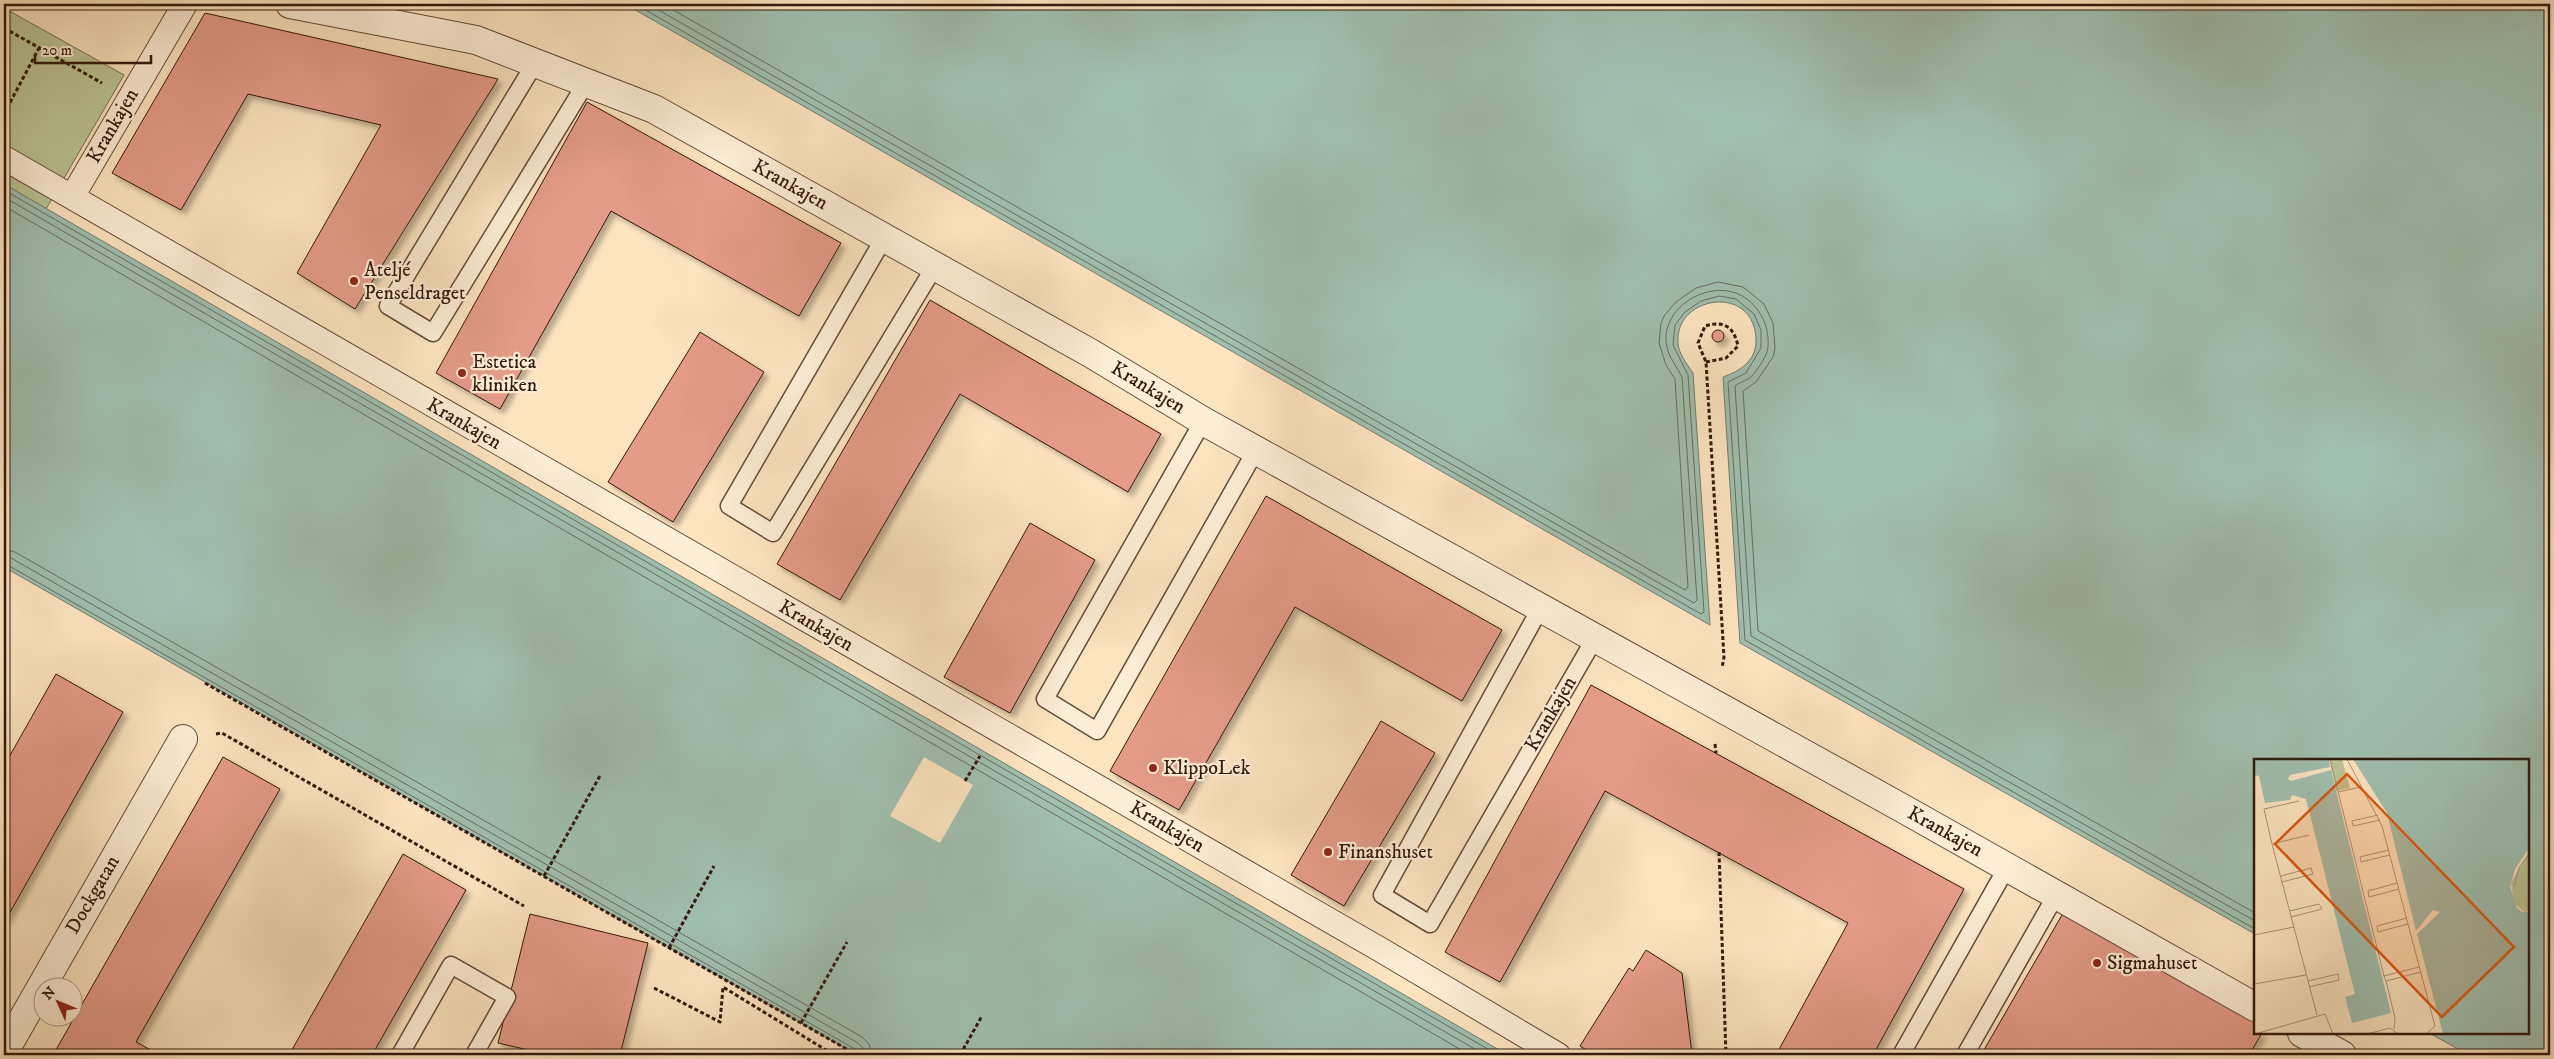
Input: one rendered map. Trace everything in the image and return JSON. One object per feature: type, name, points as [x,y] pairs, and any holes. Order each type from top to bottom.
[{"type":"street","name":"Krankajen","points":[[72,197],[185,4]]},
{"type":"street","name":"Krankajen","points":[[290,4],[476,40],[654,109],[1092,354],[1203,421],[1541,607],[2254,1006]]},
{"type":"street","name":"Krankajen","points":[[4,158],[1381,950],[1558,1055]]},
{"type":"street","name":"Dockgatan","points":[[4,1052],[183,739]]},
{"type":"street","points":[[2304,1034],[2342,1055]]},
{"type":"lane","points":[[534,63],[388,306],[433,333],[586,83]]},
{"type":"lane","points":[[884,238],[729,506],[773,533],[935,266]]},
{"type":"lane","name":"Krankajen","points":[[1203,421],[1045,699],[1097,731],[1256,450]]},
{"type":"lane","name":"Krankajen","points":[[1541,607],[1382,895],[1430,924],[1595,638]]},
{"type":"lane","name":"Krankajen","points":[[1901,1055],[2007,867]]},
{"type":"lane","points":[[1965,1055],[2056,895]]},
{"type":"lane","points":[[400,1055],[451,965],[507,997],[474,1055]]},
{"type":"path","points":[[4,28],[106,86]]},
{"type":"path","points":[[4,114],[39,48]]},
{"type":"path","points":[[1706,362],[1726,358],[1738,346],[1735,335],[1728,326],[1716,322],[1705,326],[1698,343],[1706,362],[1724,657],[1714,704]]},
{"type":"path","points":[[206,683],[857,1055]]},
{"type":"path","points":[[183,739],[222,733],[524,906]]},
{"type":"path","points":[[965,781],[982,751]]},
{"type":"path","points":[[544,876],[601,774]]},
{"type":"path","points":[[1719,852],[1726,1055]]},
{"type":"path","points":[[669,948],[714,866]]},
{"type":"path","points":[[801,1023],[847,942]]},
{"type":"path","points":[[654,988],[720,1022],[723,987],[827,1054],[834,1055]]},
{"type":"path","points":[[960,1055],[982,1016]]},
{"type":"green space","points":[[4,8],[124,75],[46,209],[4,184]]},
{"type":"water","points":[[625,4],[2550,4],[2550,1055],[2469,1055],[2431,1034],[2529,1034],[2529,759],[2254,759],[2254,933],[1740,643],[1723,377],[1735,372],[1750,360],[1756,341],[1753,322],[1743,310],[1731,303],[1716,302],[1701,306],[1689,314],[1680,326],[1678,342],[1681,354],[1693,373],[1710,625]]},
{"type":"water","points":[[4,184],[1508,1055],[857,1055],[4,567]]},
{"type":"pier","points":[[924,757],[973,785],[940,843],[890,816]]},
{"type":"building","points":[[205,13],[498,79],[355,309],[297,273],[381,125],[248,94],[181,210],[112,173]]},
{"type":"building","points":[[587,102],[841,243],[799,316],[611,211],[500,409],[436,373]]},
{"type":"building","points":[[930,300],[1161,434],[1128,492],[960,394],[840,600],[777,564]]},
{"type":"building","points":[[1720,330],[1723,331],[1723,341],[1716,342],[1713,341],[1712,334],[1713,331]]},
{"type":"building","points":[[700,332],[764,372],[673,522],[608,482]]},
{"type":"building","points":[[1266,496],[1502,630],[1462,701],[1295,607],[1179,810],[1110,771]]},
{"type":"building","points":[[1030,523],[1095,560],[1010,713],[944,677]]},
{"type":"building","points":[[56,674],[123,712],[4,923],[4,766]]},
{"type":"building","points":[[1591,685],[1964,889],[1873,1055],[1776,1055],[1848,923],[1605,791],[1500,982],[1445,952]]},
{"type":"building","points":[[1381,721],[1435,753],[1344,906],[1291,875]]},
{"type":"building","points":[[223,757],[280,789],[136,1042],[160,1055],[53,1055],[70,1026],[82,1026],[82,1004]]},
{"type":"building","points":[[403,854],[466,890],[372,1055],[289,1055]]},
{"type":"building","name":"Sigmahuset","points":[[2066,908],[2254,1017],[2254,1034],[2261,1034],[2249,1055],[1981,1055]]},
{"type":"building","points":[[530,914],[648,943],[620,1055],[550,1055],[498,1043]]},
{"type":"building","points":[[1646,950],[1682,973],[1692,1054],[1594,1055],[1580,1046],[1629,968],[1633,971]]},
{"type":"place","name":"Ateljé Penseldraget","points":[[354,281]]},
{"type":"place","name":"Estetica kliniken","points":[[462,373]]},
{"type":"place","name":"KlippoLek","points":[[1153,768]]},
{"type":"place","name":"Finanshuset","points":[[1328,852]]},
{"type":"place","name":"Sigmahuset","points":[[2097,963]]}]
